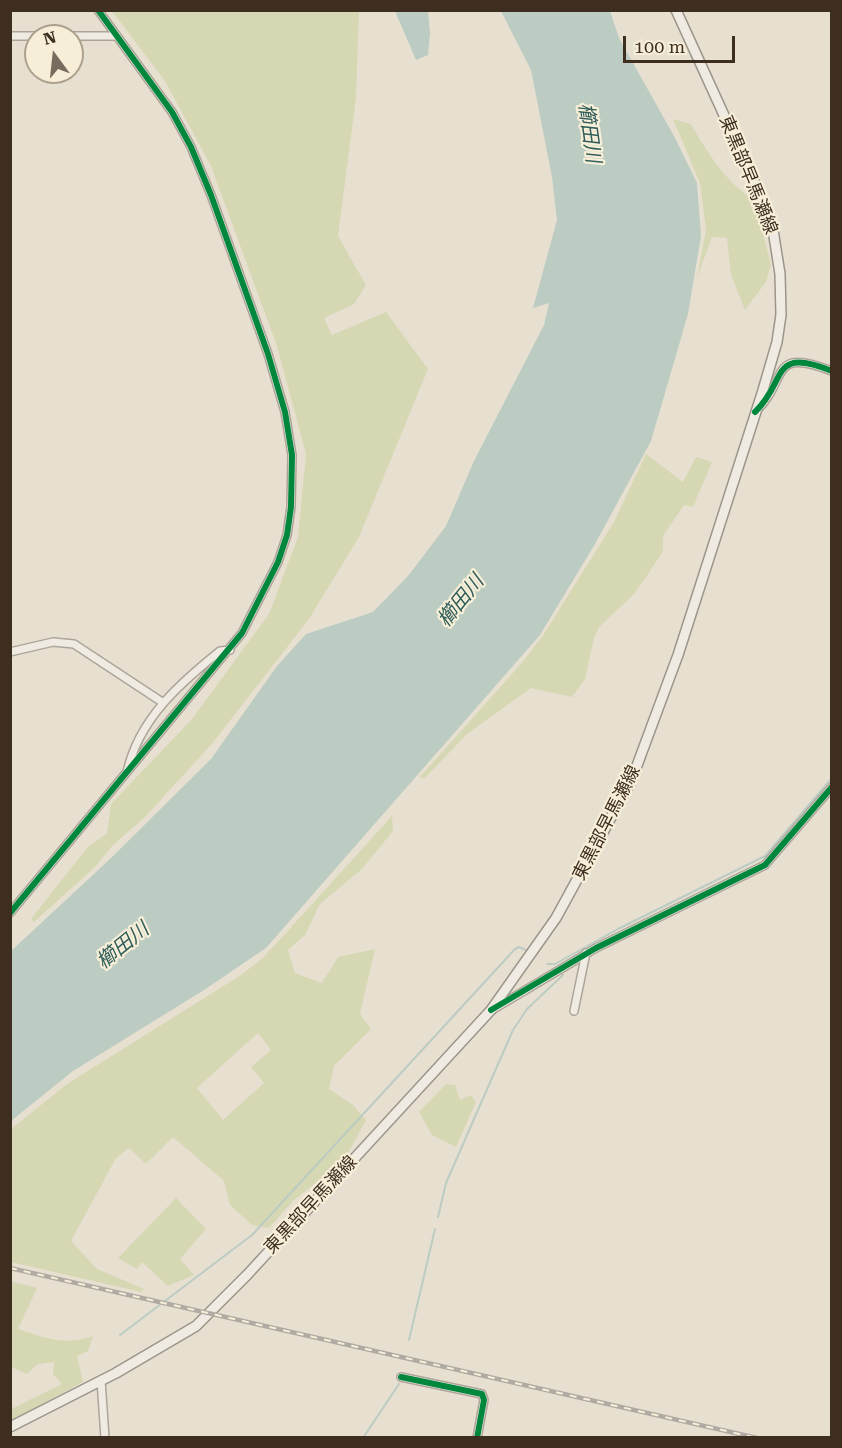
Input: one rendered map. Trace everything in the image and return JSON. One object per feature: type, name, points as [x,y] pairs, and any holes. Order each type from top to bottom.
[{"type":"main road","name":"東黒部早馬瀬線","points":[[10,1426],[101,1380],[196,1326],[207,1317],[491,1010],[556,918],[632,779],[678,655],[755,412],[779,328],[780,274],[775,242],[754,181],[676,10]]},
{"type":"street","points":[[10,913],[230,650],[261,600],[284,548],[292,493],[288,427],[261,333],[197,162],[172,112],[98,10]]},
{"type":"street","points":[[10,36],[117,36]]},
{"type":"street","points":[[755,412],[763,404],[777,375],[786,366],[801,361],[831,371]]},
{"type":"street","points":[[10,652],[53,642],[74,644],[162,702]]},
{"type":"street","points":[[126,775],[130,756],[162,702],[220,651],[230,650]]},
{"type":"street","points":[[491,1010],[586,953],[659,915],[765,865],[831,788]]},
{"type":"street","points":[[574,1011],[586,953]]},
{"type":"street","points":[[401,1377],[482,1394],[484,1400],[477,1437]]},
{"type":"street","points":[[101,1380],[105,1437]]},
{"type":"green space","points":[[112,11],[359,11],[356,98],[338,236],[366,285],[354,304],[324,318],[332,335],[386,312],[428,369],[359,537],[309,619],[211,745],[144,818],[113,845],[95,867],[34,922],[31,919],[87,848],[107,833],[111,804],[192,719],[269,614],[298,537],[306,454],[277,346],[211,166],[165,81]]},
{"type":"green space","points":[[673,119],[691,124],[726,176],[755,201],[771,265],[766,282],[745,310],[731,275],[727,238],[712,237],[697,278],[706,230],[700,183]]},
{"type":"green space","points":[[646,454],[683,482],[696,457],[712,462],[693,507],[684,505],[663,536],[663,551],[648,574],[634,594],[600,626],[594,638],[585,679],[572,697],[531,688],[467,734],[425,778],[419,778],[521,664],[544,634],[614,522]]},
{"type":"green space","points":[[392,816],[393,831],[362,869],[320,904],[305,935],[288,950],[295,973],[322,983],[338,957],[375,949],[360,1014],[371,1029],[334,1066],[329,1089],[353,1105],[366,1120],[344,1161],[294,1200],[269,1228],[252,1225],[230,1205],[224,1181],[173,1137],[146,1164],[129,1148],[116,1158],[71,1241],[97,1269],[144,1289],[141,1292],[11,1262],[11,1129],[67,1084],[241,975],[264,957]],"holes":[[[258,1033],[271,1050],[251,1067],[264,1083],[223,1120],[197,1088]]]},
{"type":"green space","points":[[446,1084],[455,1085],[460,1100],[471,1095],[476,1102],[456,1147],[432,1135],[419,1112]]},
{"type":"green space","points":[[176,1198],[206,1229],[180,1259],[194,1275],[168,1286],[142,1262],[137,1269],[118,1258]]},
{"type":"green space","points":[[10,1281],[37,1288],[18,1329],[64,1341],[93,1336],[88,1351],[77,1356],[83,1382],[11,1421],[11,1409],[62,1384],[53,1374],[54,1362],[38,1364],[27,1374],[11,1367]]},
{"type":"water","points":[[395,11],[428,11],[430,33],[428,55],[416,60]]},
{"type":"water","name":"櫛田川","points":[[501,11],[610,11],[619,38],[674,136],[697,183],[701,236],[688,314],[651,441],[595,544],[540,635],[266,948],[204,990],[73,1071],[11,1121],[11,951],[110,859],[211,759],[277,666],[306,634],[373,612],[408,576],[446,526],[474,461],[544,325],[549,303],[533,308],[557,220],[552,177],[531,70]]},
{"type":"waterway","points":[[547,964],[555,964],[618,929],[765,856],[832,778]]},
{"type":"waterway","points":[[120,1335],[252,1235],[515,949],[519,947],[526,950]]},
{"type":"waterway","points":[[438,1217],[446,1183],[513,1030],[527,1009],[563,975],[561,973]]},
{"type":"waterway","points":[[409,1340],[435,1229]]},
{"type":"waterway","points":[[363,1438],[399,1384]]},
{"type":"railway","points":[[10,1268],[757,1438]]},
{"type":"cycle path","points":[[10,913],[242,633],[278,562],[287,535],[291,507],[292,455],[285,412],[268,354],[211,195],[191,147],[172,112],[98,10]]},
{"type":"cycle path","points":[[755,412],[765,400],[782,370],[789,365],[798,362],[832,371]]},
{"type":"cycle path","points":[[491,1010],[596,948],[765,865],[832,787]]},
{"type":"cycle path","points":[[401,1377],[482,1394],[484,1400],[477,1438]]}]
